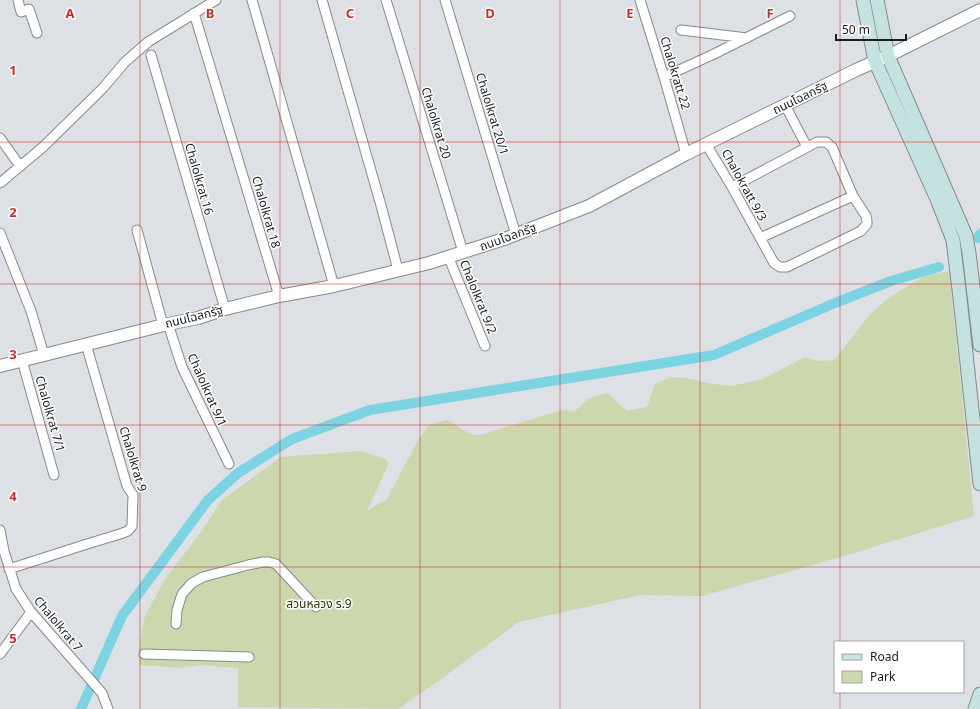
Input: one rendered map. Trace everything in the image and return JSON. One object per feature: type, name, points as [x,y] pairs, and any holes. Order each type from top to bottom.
[{"type":"main road","points":[[863,0],[875,61],[937,199],[953,240],[980,484]]},
{"type":"main road","points":[[877,0],[888,56],[966,236],[980,345]]},
{"type":"main road","points":[[975,709],[980,694]]},
{"type":"street","points":[[18,0],[21,12],[29,9],[37,33]]},
{"type":"street","points":[[0,183],[43,147],[102,88],[125,62],[148,42],[216,0]]},
{"type":"street","points":[[252,0],[334,286]]},
{"type":"street","points":[[322,0],[380,201],[398,270]]},
{"type":"street","name":"Chalolkrat 20","points":[[386,0],[463,252]]},
{"type":"street","name":"Chalolkrat 20/1","points":[[445,0],[516,235]]},
{"type":"street","name":"Chalokratt 22","points":[[640,0],[686,154]]},
{"type":"street","name":"ถนนโฉลกรัฐ","points":[[0,366],[166,324],[198,318],[225,309],[279,296],[334,286],[429,263],[516,235],[589,206],[686,154],[980,10]]},
{"type":"street","name":"Chalolkrat 18","points":[[194,13],[279,296]]},
{"type":"street","points":[[664,77],[790,16]]},
{"type":"street","points":[[681,30],[747,38]]},
{"type":"street","name":"Chalolkrat 16","points":[[151,55],[225,309]]},
{"type":"street","points":[[785,105],[807,147]]},
{"type":"street","points":[[0,138],[20,166]]},
{"type":"street","points":[[732,187],[818,142],[826,142],[832,147],[853,196],[760,238]]},
{"type":"street","name":"Chalokratt 9/3","points":[[706,144],[732,187],[774,263],[780,267],[787,266],[861,231],[867,224],[866,216],[853,196]]},
{"type":"street","name":"Chalolkrat 9/1","points":[[137,230],[166,324],[182,367],[229,464]]},
{"type":"street","points":[[0,233],[31,311],[44,355]]},
{"type":"street","name":"Chalolkrat 9/2","points":[[448,256],[485,346]]},
{"type":"street","name":"Chalolkrat 9","points":[[9,569],[84,544],[120,534],[132,526],[133,495],[128,486],[86,344]]},
{"type":"street","name":"Chalolkrat 7/1","points":[[22,360],[54,475]]},
{"type":"street","name":"Chalolkrat 7","points":[[0,530],[2,551],[16,589],[31,612],[102,693],[108,709]]},
{"type":"street","points":[[176,624],[177,610],[182,594],[192,583],[203,577],[262,562],[276,564],[316,607]]},
{"type":"street","points":[[0,654],[31,612]]},
{"type":"street","points":[[144,654],[249,657]]},
{"type":"green space","name":"สวนหลวง ร.9","points":[[949,271],[974,516],[841,557],[702,596],[640,595],[519,622],[398,709],[238,707],[238,668],[200,665],[180,668],[139,665],[139,647],[145,616],[165,579],[201,532],[222,500],[281,457],[360,451],[386,459],[388,465],[367,511],[387,499],[416,444],[429,425],[447,420],[470,434],[480,435],[562,410],[575,411],[589,398],[607,393],[627,411],[647,407],[655,384],[671,377],[731,386],[763,379],[805,357],[817,361],[834,360],[871,313],[891,296],[925,276]]},
{"type":"waterway","points":[[978,238],[980,234]]},
{"type":"waterway","points":[[81,709],[122,616],[208,500],[238,473],[292,439],[370,410],[714,355],[835,303],[891,281],[939,267]]}]
